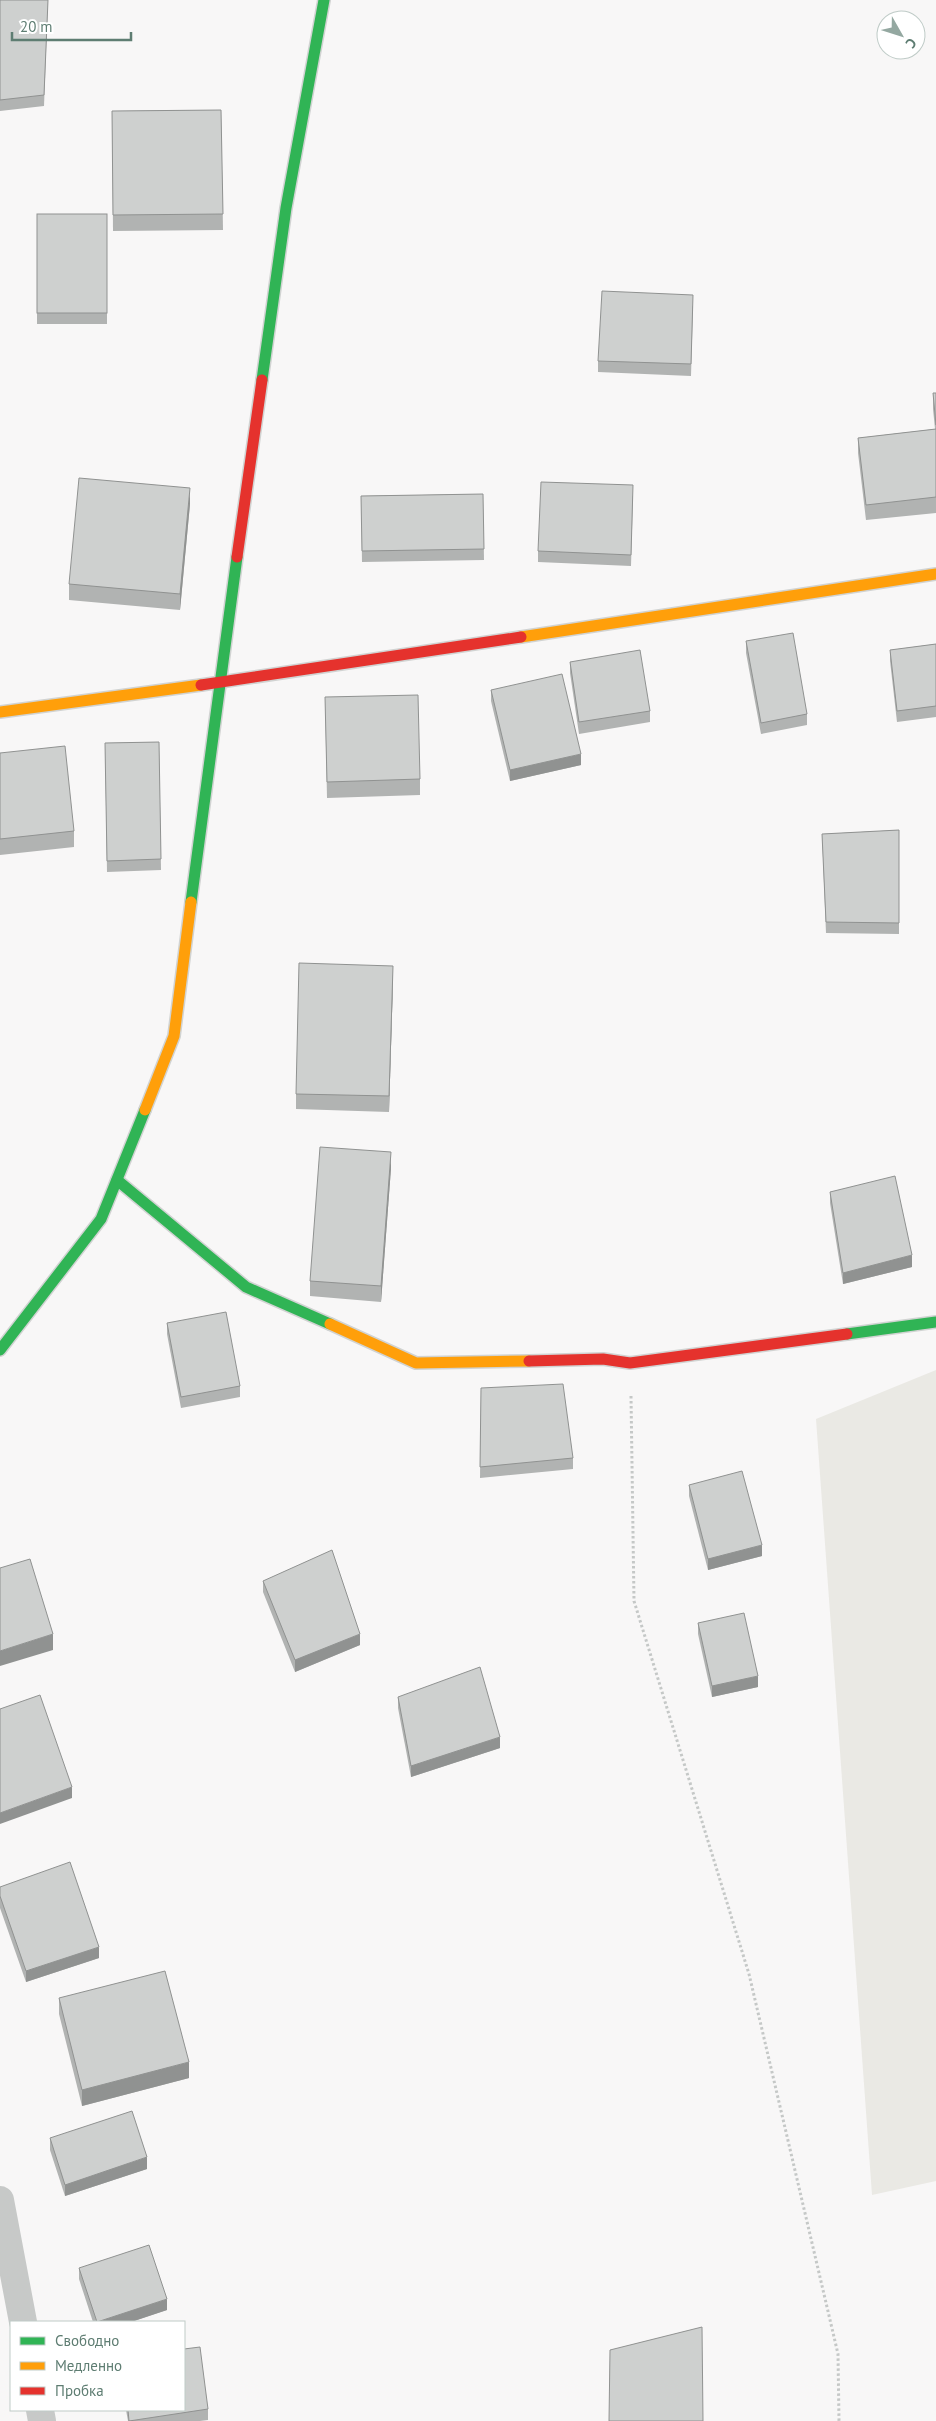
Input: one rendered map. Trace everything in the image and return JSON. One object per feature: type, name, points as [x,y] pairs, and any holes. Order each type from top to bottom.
[{"type":"street","points":[[0,1350],[101,1219],[174,1036],[219,682],[286,208],[324,0]]},
{"type":"street","points":[[0,712],[219,682],[936,574]]},
{"type":"street","points":[[117,1180],[246,1287],[416,1362],[603,1359],[630,1363],[936,1322]]},
{"type":"street","points":[[0,2200],[23,2321]]},
{"type":"path","points":[[630,1363],[634,1601],[749,1974],[838,2354],[839,2421]]},
{"type":"shaded area","points":[[936,1370],[936,2181],[872,2195],[816,1419]]},
{"type":"building","points":[[0,0],[48,0],[44,95],[0,100]]},
{"type":"building","points":[[221,110],[223,214],[113,215],[112,111]]},
{"type":"building","points":[[37,214],[107,214],[107,313],[37,313]]},
{"type":"building","points":[[602,291],[693,295],[691,364],[598,361]]},
{"type":"building","points":[[933,393],[936,393],[936,425]]},
{"type":"building","points":[[936,429],[936,497],[866,505],[858,438]]},
{"type":"building","points":[[79,478],[190,488],[180,594],[69,584]]},
{"type":"building","points":[[541,482],[633,485],[631,555],[538,551]]},
{"type":"building","points":[[483,494],[484,549],[362,551],[361,496]]},
{"type":"building","points":[[793,633],[807,714],[761,723],[746,641]]},
{"type":"building","points":[[936,644],[936,706],[897,711],[890,650]]},
{"type":"building","points":[[640,650],[650,711],[579,722],[570,662]]},
{"type":"building","points":[[562,674],[581,754],[510,770],[491,690]]},
{"type":"building","points":[[418,695],[420,779],[327,782],[325,697]]},
{"type":"building","points":[[159,742],[161,859],[107,861],[105,743]]},
{"type":"building","points":[[65,746],[74,831],[0,839],[0,753]]},
{"type":"building","points":[[899,830],[899,923],[826,922],[822,834]]},
{"type":"building","points":[[299,963],[393,966],[389,1096],[296,1094]]},
{"type":"building","points":[[320,1147],[391,1152],[381,1286],[310,1281]]},
{"type":"building","points":[[895,1176],[912,1255],[843,1273],[830,1192]]},
{"type":"building","points":[[226,1312],[240,1386],[181,1397],[167,1323]]},
{"type":"building","points":[[563,1384],[573,1458],[480,1467],[481,1388]]},
{"type":"building","points":[[742,1471],[762,1545],[708,1559],[689,1485]]},
{"type":"building","points":[[332,1550],[360,1634],[295,1660],[263,1581]]},
{"type":"building","points":[[30,1559],[53,1634],[0,1651],[0,1568]]},
{"type":"building","points":[[744,1613],[758,1676],[712,1686],[698,1623]]},
{"type":"building","points":[[480,1667],[500,1737],[411,1766],[398,1697]]},
{"type":"building","points":[[40,1695],[72,1787],[0,1813],[0,1709]]},
{"type":"building","points":[[70,1862],[99,1947],[26,1971],[0,1896],[0,1887]]},
{"type":"building","points":[[165,1971],[189,2062],[82,2090],[59,1998]]},
{"type":"building","points":[[132,2111],[147,2157],[65,2185],[50,2138]]},
{"type":"building","points":[[149,2245],[167,2299],[97,2321],[79,2268]]},
{"type":"building","points":[[702,2327],[703,2421],[609,2421],[610,2350]]},
{"type":"building","points":[[200,2347],[208,2409],[129,2421],[128,2411],[185,2411],[185,2349]]},
{"type":"traffic: fast","points":[[262,380],[286,208],[324,0]]},
{"type":"traffic: fast","points":[[191,902],[237,557]]},
{"type":"traffic: fast","points":[[0,1350],[101,1219],[145,1110]]},
{"type":"traffic: fast","points":[[117,1180],[246,1287],[330,1324]]},
{"type":"traffic: fast","points":[[847,1334],[936,1322]]},
{"type":"traffic: slow","points":[[521,637],[936,574]]},
{"type":"traffic: slow","points":[[0,712],[201,685]]},
{"type":"traffic: slow","points":[[145,1110],[174,1036],[191,902]]},
{"type":"traffic: slow","points":[[330,1324],[416,1363],[529,1361]]},
{"type":"traffic: jam","points":[[237,557],[262,380]]},
{"type":"traffic: jam","points":[[201,685],[521,637]]},
{"type":"traffic: jam","points":[[529,1361],[603,1359],[630,1363],[847,1334]]}]
